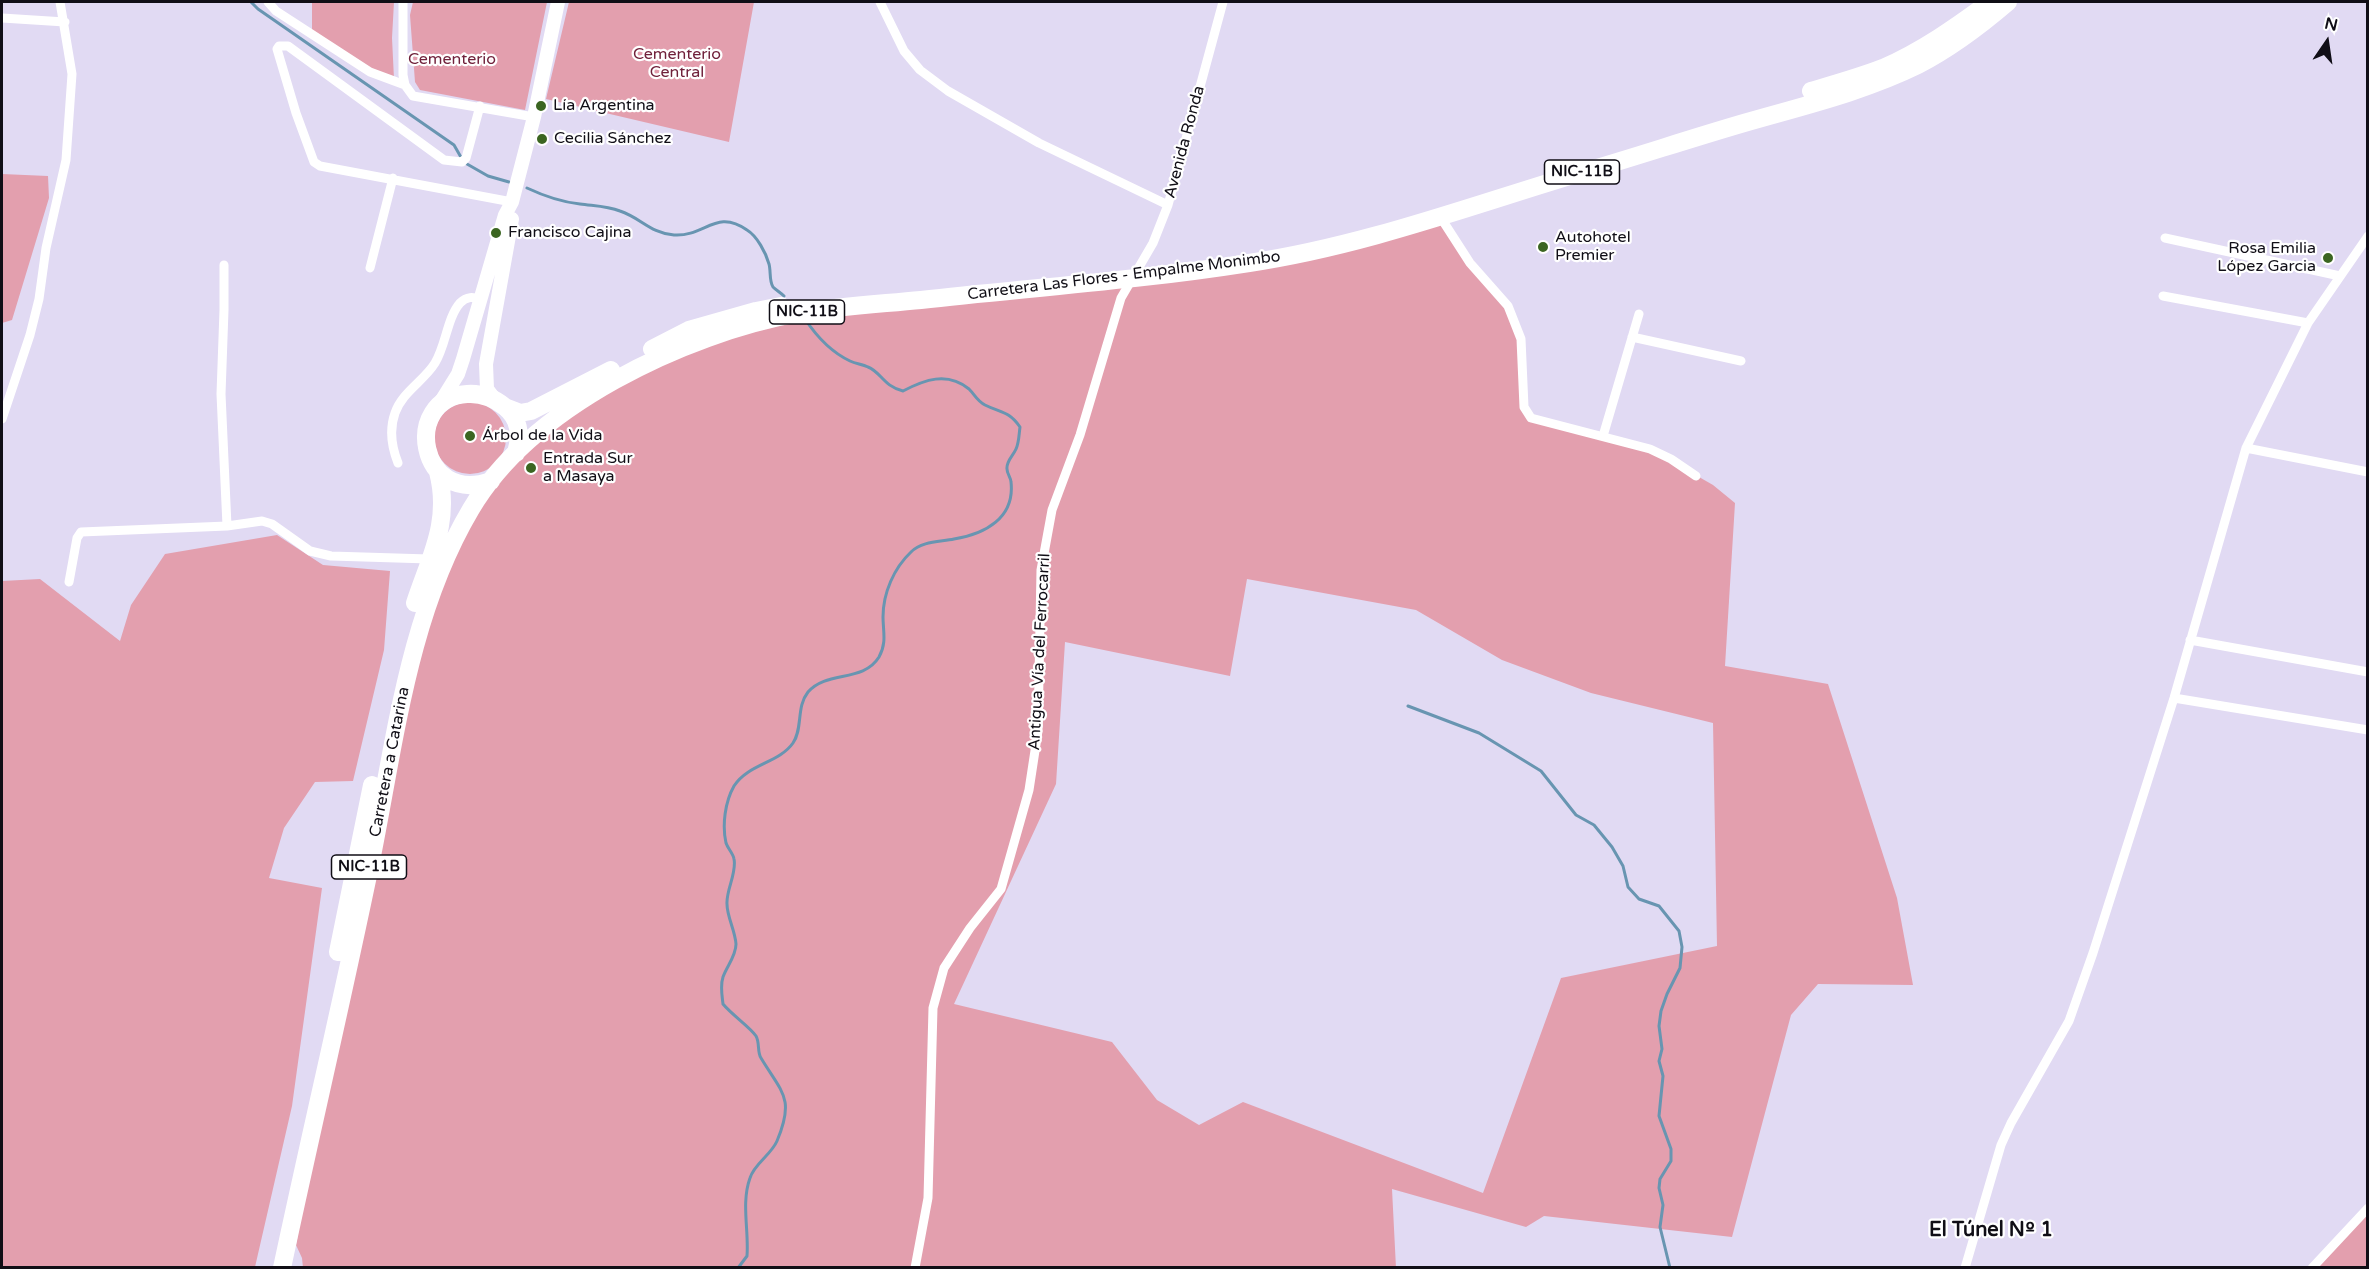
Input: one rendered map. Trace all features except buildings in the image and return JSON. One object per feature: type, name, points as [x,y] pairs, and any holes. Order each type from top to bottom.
[{"type":"highway","name":"Carretera Las Flores - Empalme Monimbo","points":[[516,453],[556,417],[602,389],[662,357],[724,332],[799,313],[1137,271],[1265,251],[1340,236],[1882,68],[1938,38],[1990,2]]},
{"type":"highway","name":"Carretera Las Flores - Empalme Monimbo","points":[[501,405],[520,413],[531,411],[689,330],[756,311],[794,304],[1137,271],[1243,264],[1338,246],[1441,218],[1512,194],[1865,87],[1922,63],[1965,37],[2008,2]]},
{"type":"highway","name":"NIC-11B","points":[[438,472],[428,453],[426,433],[430,418],[439,404],[454,396],[465,394],[480,395],[501,405]]},
{"type":"highway","points":[[501,405],[520,430],[516,453]]},
{"type":"highway","name":"NIC-11B","points":[[491,481],[516,453]]},
{"type":"highway","points":[[438,472],[448,480],[466,486],[491,481]]},
{"type":"highway","name":"Carretera a Catarina","points":[[272,1268],[381,741],[409,622],[443,516],[443,497],[438,472]]},
{"type":"highway","name":"Carretera a Catarina","points":[[282,1268],[370,862],[407,675],[429,601],[447,552],[472,508],[491,481]]},
{"type":"street","points":[[2,420],[30,335],[39,299],[46,248],[66,160],[72,74],[60,2]]},
{"type":"street","points":[[268,2],[276,11],[370,72],[405,85],[413,96],[534,117]]},
{"type":"street","points":[[403,2],[405,85]]},
{"type":"street","points":[[439,404],[458,374],[505,214],[512,202],[534,117],[558,2]]},
{"type":"street","points":[[880,2],[904,51],[920,70],[948,91],[1039,143],[1168,205]]},
{"type":"street","name":"Avenida Ronda","points":[[1137,271],[1154,243],[1168,205],[1223,2]]},
{"type":"street","points":[[2,18],[65,22]]},
{"type":"street","points":[[480,106],[466,158],[462,162],[444,160],[288,46],[279,46],[277,54],[282,63],[296,114],[314,162],[320,166],[512,202]]},
{"type":"street","points":[[370,268],[393,178]]},
{"type":"street","points":[[501,405],[487,389],[485,376],[513,217],[512,202]]},
{"type":"street","points":[[1441,218],[1470,263],[1508,306],[1521,339],[1524,407],[1531,418],[1650,448],[1671,459],[1696,477]]},
{"type":"street","points":[[1965,1268],[2001,1145],[2011,1123],[2069,1021],[2093,953],[2174,698],[2246,448],[2307,323],[2367,236]]},
{"type":"street","points":[[2165,238],[2340,276]]},
{"type":"street","points":[[224,265],[221,394],[227,526]]},
{"type":"street","name":"Antigua Vía del Ferrocarril","points":[[915,1268],[928,1198],[933,1008],[944,968],[970,928],[1001,889],[1029,790],[1038,731],[1041,570],[1052,510],[1080,435],[1121,298],[1137,271]]},
{"type":"street","points":[[2163,296],[2307,323]]},
{"type":"street","points":[[398,463],[392,438],[395,412],[405,396],[436,360],[456,308],[464,299],[470,297],[481,299]]},
{"type":"street","points":[[1603,435],[1639,314]]},
{"type":"street","points":[[1632,338],[1741,361]]},
{"type":"street","points":[[2246,448],[2367,472]]},
{"type":"street","points":[[69,582],[78,534],[81,532],[227,526],[262,522],[272,524],[310,551],[331,556],[429,560]]},
{"type":"street","points":[[2190,640],[2367,672]]},
{"type":"street","points":[[2174,698],[2367,730]]},
{"type":"street","points":[[2312,1268],[2367,1208]]},
{"type":"green space","points":[[312,2],[394,2],[392,38],[394,79],[383,78],[312,36]]},
{"type":"green space","name":"Cementerio","points":[[413,2],[547,2],[525,110],[420,90],[415,82],[410,15]]},
{"type":"green space","name":"Cementerio Central","points":[[569,2],[754,2],[729,142],[546,99]]},
{"type":"green space","points":[[2,174],[48,176],[49,198],[12,320],[2,323]]},
{"type":"green space","points":[[1441,218],[1508,306],[1521,339],[1522,385],[1531,418],[1650,449],[1713,485],[1735,503],[1725,666],[1828,684],[1897,898],[1913,985],[1818,984],[1791,1015],[1732,1237],[1544,1216],[1526,1227],[1392,1189],[1396,1268],[303,1268],[302,1258],[296,1245],[337,1015],[438,575],[516,453],[638,369],[799,313],[1193,271]],"holes":[[[1247,579],[1416,610],[1502,660],[1591,693],[1713,723],[1717,946],[1561,978],[1483,1193],[1243,1102],[1199,1125],[1157,1100],[1112,1042],[954,1004],[1056,784],[1065,642],[1230,676]]]},
{"type":"green space","points":[[477,402],[496,412],[504,424],[506,438],[504,452],[496,464],[484,472],[463,474],[444,464],[436,452],[434,431],[444,412],[456,404]]},
{"type":"green space","points":[[277,535],[323,565],[390,571],[384,650],[353,781],[315,782],[284,828],[269,878],[322,888],[292,1106],[255,1267],[2,1267],[2,581],[40,579],[120,641],[131,605],[165,554]]},
{"type":"green space","points":[[2367,1208],[2367,1267],[2312,1267]]},
{"type":"waterway","points":[[251,2],[454,145],[462,159]]},
{"type":"waterway","points":[[467,164],[488,176],[509,182]]},
{"type":"waterway","points":[[527,188],[559,200],[615,209],[666,234],[694,232],[718,222],[736,224],[758,240],[768,260],[772,285],[784,296]]},
{"type":"waterway","points":[[738,1268],[747,1256],[747,1187],[755,1168],[777,1141],[785,1115],[785,1105],[780,1088],[760,1056],[756,1036],[723,1004],[722,980],[735,953],[736,944],[727,904],[735,864],[727,845],[724,829],[728,799],[740,779],[780,755],[793,743],[798,731],[802,704],[808,692],[825,681],[864,670],[879,657],[884,642],[883,617],[887,590],[905,558],[915,548],[926,544],[977,533],[1003,515],[1011,495],[1011,480],[1007,466],[1017,447],[1020,427],[1008,415],[982,403],[969,389],[952,380],[936,379],[903,391],[896,389],[872,369],[850,361],[831,349],[805,319]]},
{"type":"waterway","points":[[1408,706],[1479,733],[1541,771],[1576,815],[1594,825],[1612,847],[1623,866],[1628,887],[1639,899],[1659,906],[1679,931],[1682,947],[1680,968],[1667,994],[1659,1026],[1662,1049],[1659,1061],[1663,1076],[1659,1116],[1671,1149],[1671,1161],[1660,1179],[1659,1188],[1663,1205],[1660,1227],[1670,1268]]},
{"type":"place","name":"Lía Argentina","points":[[541,106]]},
{"type":"place","name":"Cecilia Sánchez","points":[[542,139]]},
{"type":"place","name":"Francisco Cajina","points":[[496,233]]},
{"type":"place","name":"Autohotel Premier","points":[[1543,247]]},
{"type":"place","name":"Rosa Emilia López Garcia","points":[[2328,258]]},
{"type":"place","name":"Árbol de la Vida","points":[[470,436]]},
{"type":"place","name":"Entrada Sur a Masaya","points":[[531,468]]},
{"type":"district","name":"El Túnel Nº 1","points":[[1991,1231]]}]
